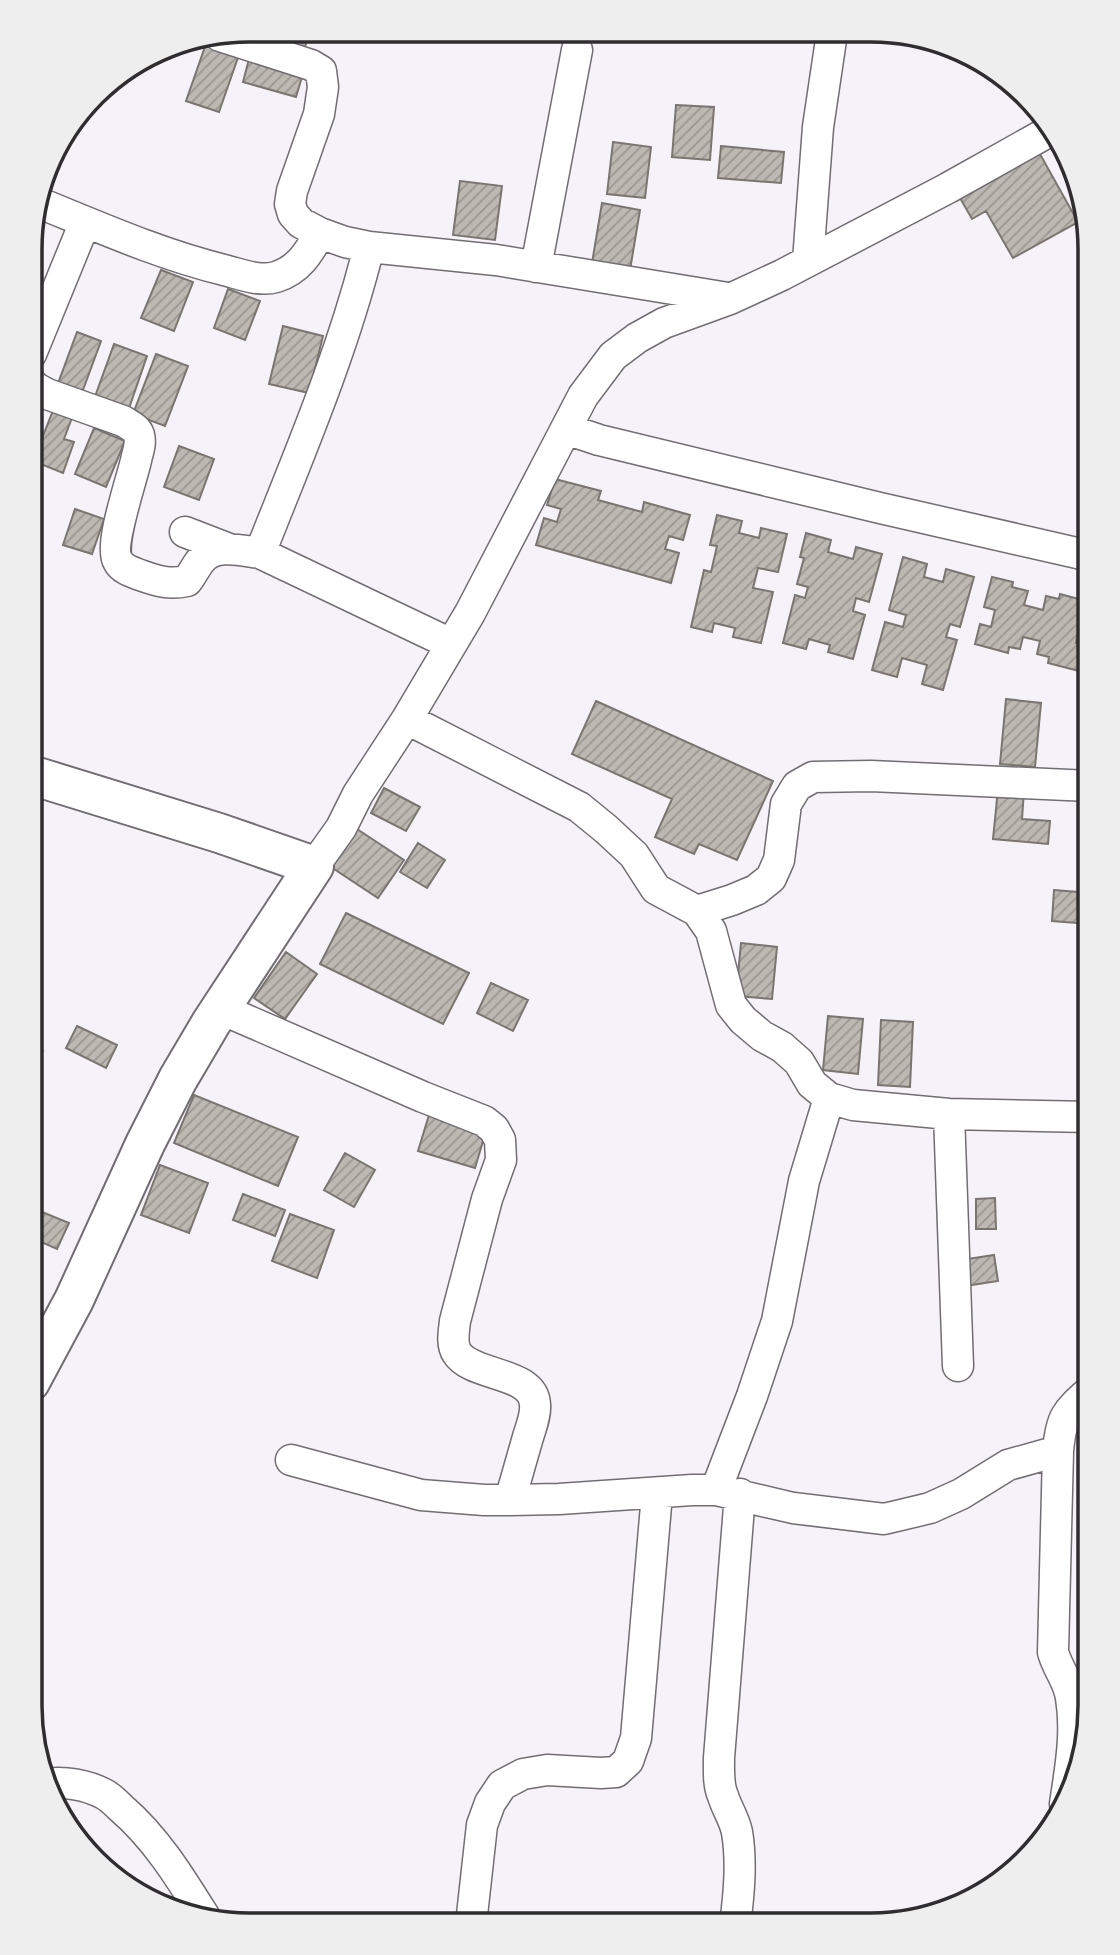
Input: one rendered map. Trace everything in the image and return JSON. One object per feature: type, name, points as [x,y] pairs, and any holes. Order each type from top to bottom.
[{"type":"street","points":[[239,42],[311,65],[321,71],[323,88],[319,114],[290,204],[293,214],[301,223],[320,233],[369,247],[496,260],[730,299]]},
{"type":"street","points":[[808,261],[818,127],[831,42]]},
{"type":"street","points":[[536,267],[577,50]]},
{"type":"street","points":[[42,1360],[74,1300],[150,1133],[178,1079],[341,828],[358,794],[407,719],[476,601],[583,396],[613,356],[664,323],[730,299],[808,261],[1043,135]]},
{"type":"street","points":[[47,206],[144,246],[254,278],[274,278],[292,270],[306,256],[320,233]]},
{"type":"street","points":[[42,329],[85,222]]},
{"type":"street","points":[[260,553],[332,367],[358,291],[369,247]]},
{"type":"street","points":[[42,391],[123,421],[139,433],[140,445],[116,540],[115,554],[118,563],[127,571],[160,582],[187,581],[202,558],[212,552],[229,549]]},
{"type":"street","points":[[566,429],[599,440],[1078,553]]},
{"type":"street","points":[[185,532],[229,549],[260,553],[451,644]]},
{"type":"street","points":[[407,719],[579,807],[606,829],[634,855],[656,889],[697,911],[711,931],[731,1005],[743,1020],[762,1036],[782,1047],[800,1062],[811,1084],[828,1098],[853,1105],[949,1114],[1078,1117]]},
{"type":"street","points":[[697,911],[756,890],[771,878],[779,860],[786,804],[797,786],[813,778],[871,776],[1078,785]]},
{"type":"street","points":[[42,778],[314,866]]},
{"type":"street","points":[[221,1009],[422,1097],[484,1121],[494,1129],[500,1140],[501,1160],[483,1213],[455,1321],[453,1341],[456,1352],[467,1363],[519,1382],[529,1390],[536,1402],[510,1500]]},
{"type":"street","points":[[736,1913],[740,1863],[737,1833],[732,1814],[722,1796],[719,1779],[728,1492],[752,1396],[778,1321],[804,1181],[828,1098]]},
{"type":"street","points":[[949,1114],[958,1366]]},
{"type":"street","points":[[1077,1723],[1067,1681],[1057,1666],[1053,1652],[1060,1426],[1066,1414],[1078,1402]]},
{"type":"street","points":[[291,1460],[421,1495],[510,1500],[692,1490],[728,1492],[793,1508],[884,1519],[930,1508],[961,1494],[1008,1465],[1058,1451]]},
{"type":"street","points":[[472,1913],[482,1825],[490,1803],[502,1785],[523,1774],[547,1770],[616,1772],[628,1761],[636,1738],[657,1494]]},
{"type":"street","points":[[57,1783],[82,1786],[106,1794],[134,1819],[164,1853],[198,1906]]},
{"type":"building","points":[[266,42],[307,42],[302,55]]},
{"type":"building","points":[[225,44],[241,49],[219,112],[186,101],[205,47]]},
{"type":"building","points":[[250,55],[304,70],[296,97],[243,82]]},
{"type":"building","points":[[676,105],[714,107],[710,160],[672,157]]},
{"type":"building","points":[[613,142],[651,147],[645,198],[607,194]]},
{"type":"building","points":[[721,146],[784,152],[781,183],[718,178]]},
{"type":"building","points":[[1036,147],[1076,223],[1013,258],[986,211],[972,219],[956,191]]},
{"type":"building","points":[[460,181],[502,186],[495,240],[453,235]]},
{"type":"building","points":[[602,203],[640,210],[630,270],[592,263]]},
{"type":"building","points":[[161,270],[193,282],[174,331],[141,318]]},
{"type":"building","points":[[228,289],[260,301],[245,340],[214,328]]},
{"type":"building","points":[[283,326],[323,336],[309,393],[269,384]]},
{"type":"building","points":[[77,332],[101,341],[80,398],[56,389]]},
{"type":"building","points":[[114,344],[147,356],[126,417],[92,405]]},
{"type":"building","points":[[156,354],[188,366],[165,426],[133,414]]},
{"type":"building","points":[[54,408],[73,415],[64,439],[74,442],[63,473],[42,465],[42,438]]},
{"type":"building","points":[[94,428],[125,441],[106,487],[75,474]]},
{"type":"building","points":[[179,446],[214,459],[199,500],[164,487]]},
{"type":"building","points":[[555,479],[601,491],[598,500],[642,512],[644,502],[690,515],[683,540],[669,536],[665,549],[679,553],[671,583],[536,545],[544,518],[557,522],[561,509],[547,505]]},
{"type":"building","points":[[75,509],[104,519],[92,554],[63,545]]},
{"type":"building","points":[[717,515],[742,521],[739,533],[759,538],[761,528],[787,534],[778,572],[758,568],[753,588],[773,592],[761,643],[733,637],[735,628],[714,623],[712,632],[691,627],[704,570],[711,572],[717,546],[710,545]]},
{"type":"building","points":[[806,533],[831,540],[828,552],[853,559],[856,547],[882,554],[869,602],[856,598],[853,611],[865,615],[853,659],[828,652],[830,645],[809,639],[806,649],[783,643],[795,595],[805,598],[808,587],[797,584],[804,558],[800,557]]},
{"type":"building","points":[[903,557],[927,564],[924,577],[943,582],[946,569],[974,577],[960,627],[950,624],[946,637],[957,640],[943,690],[922,684],[927,665],[902,658],[897,677],[872,670],[885,622],[903,627],[906,615],[889,610]]},
{"type":"building","points":[[992,577],[1013,582],[1012,587],[1028,591],[1024,605],[1043,610],[1046,596],[1059,599],[1060,594],[1078,599],[1078,671],[1048,663],[1049,657],[1037,654],[1040,641],[1023,637],[1020,649],[1009,647],[1008,653],[975,644],[980,624],[991,627],[995,610],[984,607]]},
{"type":"building","points":[[1006,699],[1041,703],[1035,767],[1000,764]]},
{"type":"building","points":[[596,701],[773,781],[737,860],[699,844],[694,854],[655,837],[672,799],[572,754]]},
{"type":"building","points":[[384,788],[420,807],[406,831],[371,813]]},
{"type":"building","points":[[998,789],[1024,791],[1022,819],[1050,821],[1048,844],[993,839]]},
{"type":"building","points":[[357,829],[404,860],[378,898],[331,867]]},
{"type":"building","points":[[418,843],[445,860],[427,888],[400,872]]},
{"type":"building","points":[[1054,890],[1078,892],[1078,923],[1052,921]]},
{"type":"building","points":[[346,913],[469,973],[443,1024],[320,964]]},
{"type":"building","points":[[741,943],[777,947],[772,999],[736,996]]},
{"type":"building","points":[[286,952],[317,974],[285,1019],[254,998]]},
{"type":"building","points":[[491,983],[528,1000],[513,1031],[477,1013]]},
{"type":"building","points":[[828,1016],[863,1019],[858,1074],[823,1070]]},
{"type":"building","points":[[881,1020],[913,1022],[910,1087],[878,1085]]},
{"type":"building","points":[[77,1026],[117,1045],[106,1068],[66,1048]]},
{"type":"building","points":[[194,1095],[298,1137],[278,1186],[174,1143]]},
{"type":"building","points":[[429,1115],[486,1131],[475,1168],[418,1151]]},
{"type":"building","points":[[345,1153],[375,1170],[354,1207],[324,1190]]},
{"type":"building","points":[[160,1165],[208,1183],[189,1233],[141,1215]]},
{"type":"building","points":[[243,1194],[285,1210],[275,1236],[233,1220]]},
{"type":"building","points":[[995,1198],[996,1229],[976,1229],[976,1199]]},
{"type":"building","points":[[42,1212],[69,1223],[57,1249],[42,1242]]},
{"type":"building","points":[[290,1214],[334,1230],[317,1278],[272,1261]]},
{"type":"building","points":[[994,1255],[998,1281],[965,1286],[961,1260]]}]
